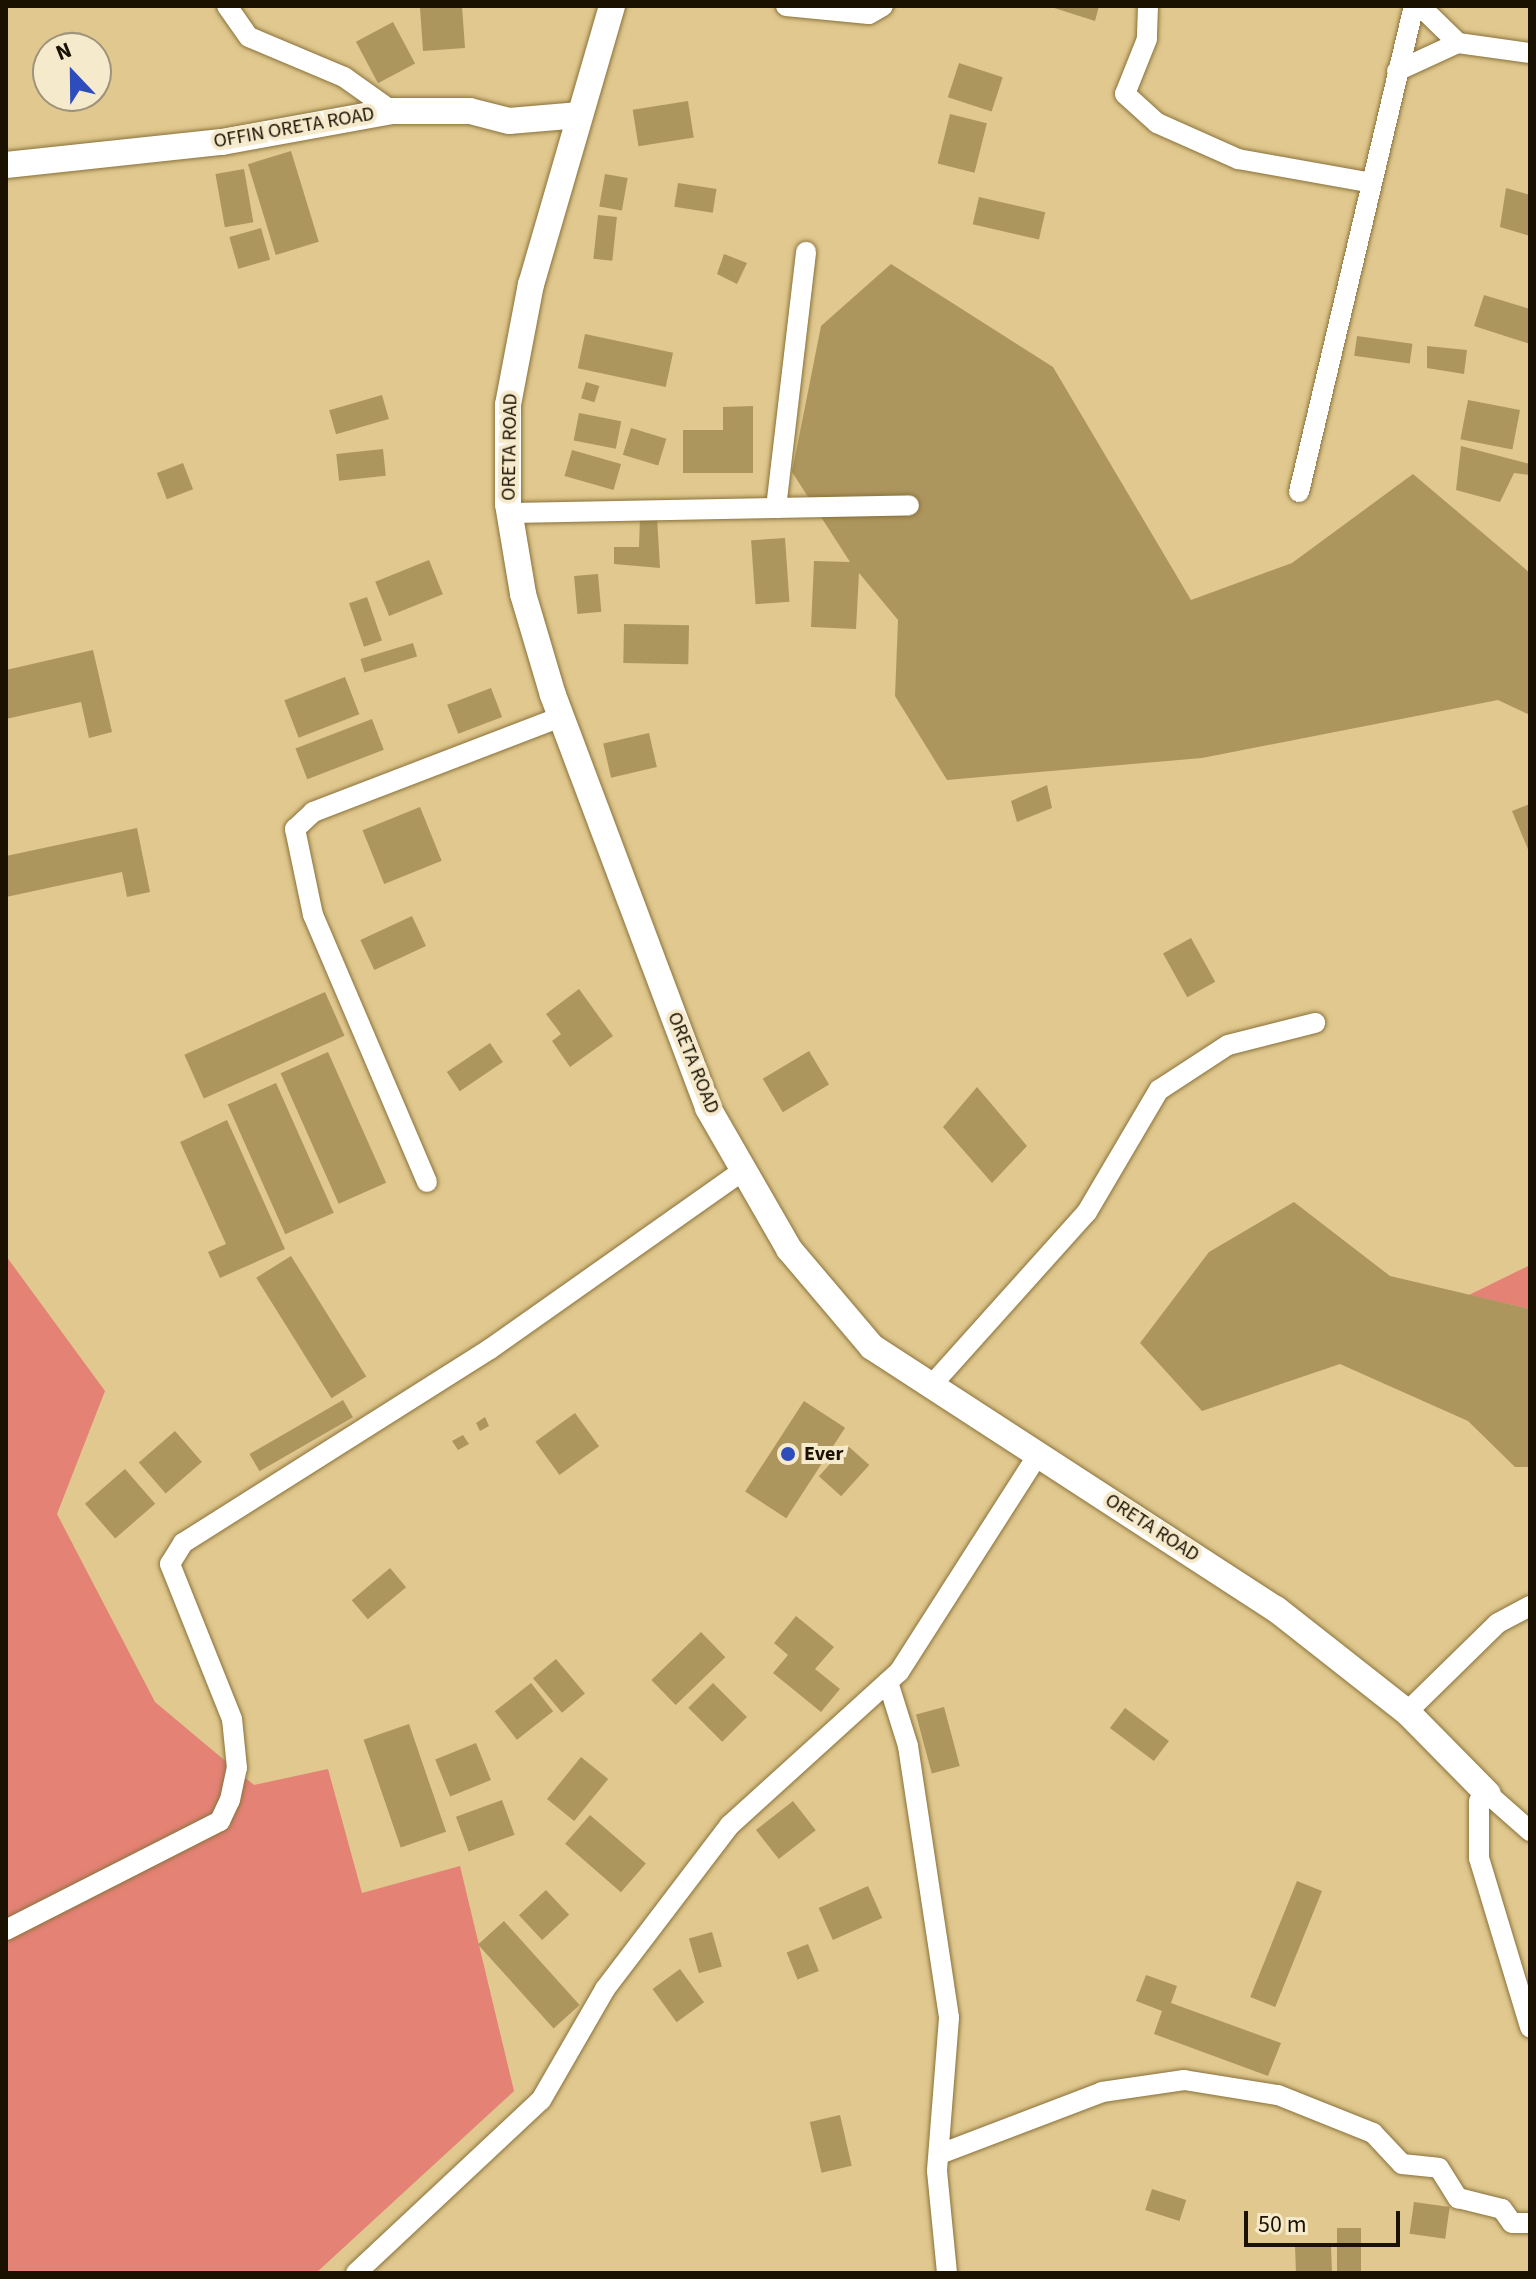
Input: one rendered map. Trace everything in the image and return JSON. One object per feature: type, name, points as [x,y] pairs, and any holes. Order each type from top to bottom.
[{"type":"street","points":[[227,6],[249,37],[344,77],[392,111]]},
{"type":"street","name":"ORETA ROAD","points":[[612,6],[531,284],[508,405],[509,513],[523,594],[561,717],[708,1108],[799,1262],[872,1347],[1276,1609],[1407,1712],[1488,1794]]},
{"type":"street","points":[[786,6],[869,14],[883,6]]},
{"type":"street","points":[[1148,6],[1147,39],[1125,94],[1157,123],[1238,159],[1367,182]]},
{"type":"street","points":[[1299,492],[1367,182],[1414,6]]},
{"type":"street","points":[[1420,6],[1458,43]]},
{"type":"street","points":[[1397,71],[1458,43],[1530,53]]},
{"type":"street","name":"OFFIN ORETA ROAD","points":[[6,165],[222,142],[392,111],[470,111],[509,121],[580,115]]},
{"type":"street","points":[[776,508],[806,252]]},
{"type":"street","points":[[509,513],[909,505]]},
{"type":"street","points":[[427,1182],[313,915],[295,829],[313,812],[561,717]]},
{"type":"street","points":[[930,1387],[1087,1212],[1159,1090],[1228,1045],[1315,1023]]},
{"type":"street","points":[[6,1930],[220,1821],[230,1800],[237,1768],[232,1719],[170,1564],[183,1543],[490,1349],[744,1170]]},
{"type":"street","points":[[356,2273],[541,2100],[605,1989],[730,1825],[888,1682],[936,1623],[1037,1456]]},
{"type":"street","points":[[1407,1712],[1498,1623],[1530,1606]]},
{"type":"street","points":[[888,1682],[908,1746],[949,2018],[940,2154],[947,2273]]},
{"type":"street","points":[[1530,1831],[1488,1794],[1477,1807],[1479,1858],[1530,2027]]},
{"type":"street","points":[[940,2154],[1102,2092],[1184,2080],[1278,2095],[1373,2133],[1402,2164],[1439,2168],[1458,2198],[1502,2209],[1512,2223],[1530,2223]]},
{"type":"shaded area","points":[[6,1256],[105,1391],[57,1514],[155,1702],[254,1785],[328,1769],[362,1893],[460,1866],[514,2091],[316,2273],[6,2273]]},
{"type":"shaded area","points":[[1530,1265],[1530,1309],[1469,1295]]},
{"type":"building","points":[[462,6],[465,48],[423,51],[420,8]]},
{"type":"building","points":[[1048,6],[1099,6],[1095,21]]},
{"type":"building","points":[[393,22],[415,63],[378,83],[356,42]]},
{"type":"building","points":[[959,63],[1003,77],[992,111],[948,97]]},
{"type":"building","points":[[688,101],[694,138],[638,146],[633,110]]},
{"type":"building","points":[[950,114],[987,123],[975,173],[938,163]]},
{"type":"building","points":[[291,151],[319,242],[276,255],[248,164]]},
{"type":"building","points":[[244,169],[253,222],[225,227],[215,174]]},
{"type":"building","points":[[605,174],[628,178],[622,210],[599,206]]},
{"type":"building","points":[[678,183],[717,189],[713,213],[674,207]]},
{"type":"building","points":[[1506,188],[1530,195],[1530,236],[1500,227]]},
{"type":"building","points":[[979,197],[1045,212],[1039,240],[973,224]]},
{"type":"building","points":[[598,215],[617,217],[612,261],[593,259]]},
{"type":"building","points":[[261,228],[270,260],[238,269],[229,237]]},
{"type":"building","points":[[724,254],[747,263],[737,284],[717,274]]},
{"type":"building","points":[[891,264],[1053,367],[1191,600],[1292,563],[1413,474],[1530,573],[1530,715],[1498,700],[1202,758],[947,780],[895,696],[898,620],[859,573],[856,629],[811,627],[814,561],[850,562],[792,472],[821,326]]},
{"type":"building","points":[[1484,295],[1530,309],[1530,344],[1474,326]]},
{"type":"building","points":[[585,334],[673,353],[666,387],[578,368]]},
{"type":"building","points":[[1357,336],[1412,344],[1410,364],[1354,356]]},
{"type":"building","points":[[1427,346],[1467,350],[1464,374],[1427,368]]},
{"type":"building","points":[[586,382],[599,386],[594,402],[581,398]]},
{"type":"building","points":[[382,395],[389,419],[336,434],[329,410]]},
{"type":"building","points":[[1468,400],[1520,410],[1512,449],[1460,439]]},
{"type":"building","points":[[753,406],[753,473],[683,473],[683,430],[723,430],[723,407]]},
{"type":"building","points":[[579,413],[621,421],[616,449],[574,440]]},
{"type":"building","points":[[631,428],[666,439],[658,466],[623,455]]},
{"type":"building","points":[[1461,446],[1530,464],[1530,475],[1514,473],[1500,502],[1456,490]]},
{"type":"building","points":[[383,449],[386,476],[339,481],[336,454]]},
{"type":"building","points":[[572,450],[621,464],[614,490],[565,476]]},
{"type":"building","points":[[183,463],[193,489],[167,499],[157,473]]},
{"type":"building","points":[[640,516],[657,517],[660,568],[614,564],[614,547],[639,547]]},
{"type":"building","points":[[785,538],[789,602],[756,604],[751,540]]},
{"type":"building","points":[[429,560],[443,594],[389,616],[375,582]]},
{"type":"building","points":[[598,574],[601,612],[577,614],[574,576]]},
{"type":"building","points":[[367,597],[382,640],[364,647],[349,603]]},
{"type":"building","points":[[624,624],[689,625],[688,664],[623,663]]},
{"type":"building","points":[[413,643],[417,656],[364,672],[360,659]]},
{"type":"building","points":[[93,650],[112,732],[89,738],[81,702],[6,719],[6,670]]},
{"type":"building","points":[[345,677],[359,714],[299,738],[284,700]]},
{"type":"building","points":[[491,688],[502,717],[458,734],[447,705]]},
{"type":"building","points":[[372,719],[384,750],[307,779],[295,748]]},
{"type":"building","points":[[649,733],[657,767],[611,778],[603,744]]},
{"type":"building","points":[[1047,785],[1052,808],[1017,822],[1011,801]]},
{"type":"building","points":[[1530,804],[1530,854],[1512,811]]},
{"type":"building","points":[[420,807],[442,861],[384,884],[363,830]]},
{"type":"building","points":[[137,828],[150,892],[127,897],[122,872],[6,897],[6,856]]},
{"type":"building","points":[[412,916],[426,946],[374,970],[360,940]]},
{"type":"building","points":[[1191,938],[1215,982],[1187,997],[1163,954]]},
{"type":"building","points":[[579,989],[613,1036],[570,1067],[552,1041],[561,1034],[546,1014]]},
{"type":"building","points":[[325,992],[345,1036],[204,1098],[184,1055]]},
{"type":"building","points":[[490,1043],[503,1062],[460,1091],[447,1072]]},
{"type":"building","points":[[809,1051],[829,1084],[783,1112],[763,1079]]},
{"type":"building","points":[[328,1052],[386,1183],[339,1204],[280,1073]]},
{"type":"building","points":[[276,1083],[334,1213],[285,1234],[228,1105]]},
{"type":"building","points":[[977,1087],[1027,1146],[992,1183],[943,1127]]},
{"type":"building","points":[[227,1120],[285,1249],[220,1278],[208,1252],[226,1244],[180,1142]]},
{"type":"building","points":[[1294,1202],[1390,1276],[1530,1309],[1530,1467],[1515,1467],[1468,1421],[1340,1364],[1202,1411],[1140,1343],[1209,1252]]},
{"type":"building","points":[[291,1256],[366,1376],[331,1398],[256,1278]]},
{"type":"building","points":[[343,1400],[353,1417],[259,1471],[249,1454]]},
{"type":"building","name":"Ever","points":[[804,1401],[845,1428],[786,1518],[745,1492]]},
{"type":"building","points":[[575,1413],[599,1446],[559,1475],[535,1442]]},
{"type":"building","points":[[485,1417],[489,1426],[480,1431],[476,1423]]},
{"type":"building","points":[[175,1431],[202,1462],[166,1493],[139,1462]]},
{"type":"building","points":[[463,1435],[469,1444],[458,1450],[452,1441]]},
{"type":"building","points":[[847,1445],[869,1465],[841,1496],[819,1476]]},
{"type":"building","points":[[125,1469],[155,1504],[115,1538],[85,1504]]},
{"type":"building","points":[[390,1568],[406,1587],[368,1619],[352,1600]]},
{"type":"building","points":[[796,1616],[834,1647],[815,1669],[840,1689],[821,1712],[773,1673],[788,1655],[774,1643]]},
{"type":"building","points":[[701,1632],[725,1657],[676,1705],[651,1680]]},
{"type":"building","points":[[556,1659],[585,1693],[562,1713],[533,1678]]},
{"type":"building","points":[[531,1683],[553,1711],[517,1740],[495,1711]]},
{"type":"building","points":[[713,1683],[747,1717],[722,1742],[688,1708]]},
{"type":"building","points":[[944,1707],[960,1766],[932,1773],[916,1715]]},
{"type":"building","points":[[1125,1708],[1169,1741],[1154,1761],[1110,1728]]},
{"type":"building","points":[[409,1724],[446,1832],[401,1847],[364,1740]]},
{"type":"building","points":[[476,1743],[491,1780],[450,1797],[435,1759]]},
{"type":"building","points":[[581,1757],[608,1779],[574,1821],[547,1799]]},
{"type":"building","points":[[502,1800],[515,1835],[469,1852],[456,1817]]},
{"type":"building","points":[[793,1801],[816,1830],[779,1859],[756,1830]]},
{"type":"building","points":[[590,1815],[646,1864],[621,1892],[565,1844]]},
{"type":"building","points":[[1297,1881],[1322,1891],[1275,2007],[1250,1997]]},
{"type":"building","points":[[868,1886],[882,1918],[833,1940],[819,1908]]},
{"type":"building","points":[[546,1890],[569,1915],[542,1940],[519,1915]]},
{"type":"building","points":[[504,1921],[580,2005],[554,2028],[478,1944]]},
{"type":"building","points":[[712,1932],[722,1967],[699,1973],[689,1939]]},
{"type":"building","points":[[808,1944],[819,1971],[798,1980],[787,1953]]},
{"type":"building","points":[[680,1969],[704,2002],[677,2022],[652,1989]]},
{"type":"building","points":[[1146,1975],[1177,1986],[1171,2003],[1281,2043],[1268,2076],[1154,2034],[1162,2011],[1136,2001]]},
{"type":"building","points":[[840,2115],[852,2166],[821,2173],[810,2122]]},
{"type":"building","points":[[1152,2189],[1186,2200],[1179,2221],[1145,2210]]},
{"type":"building","points":[[1414,2202],[1450,2207],[1445,2239],[1410,2234]]},
{"type":"building","points":[[1337,2228],[1361,2228],[1361,2273],[1337,2273]]},
{"type":"building","points":[[1331,2245],[1332,2273],[1296,2273],[1295,2246]]},
{"type":"place","name":"Ever","points":[[788,1454]]}]
